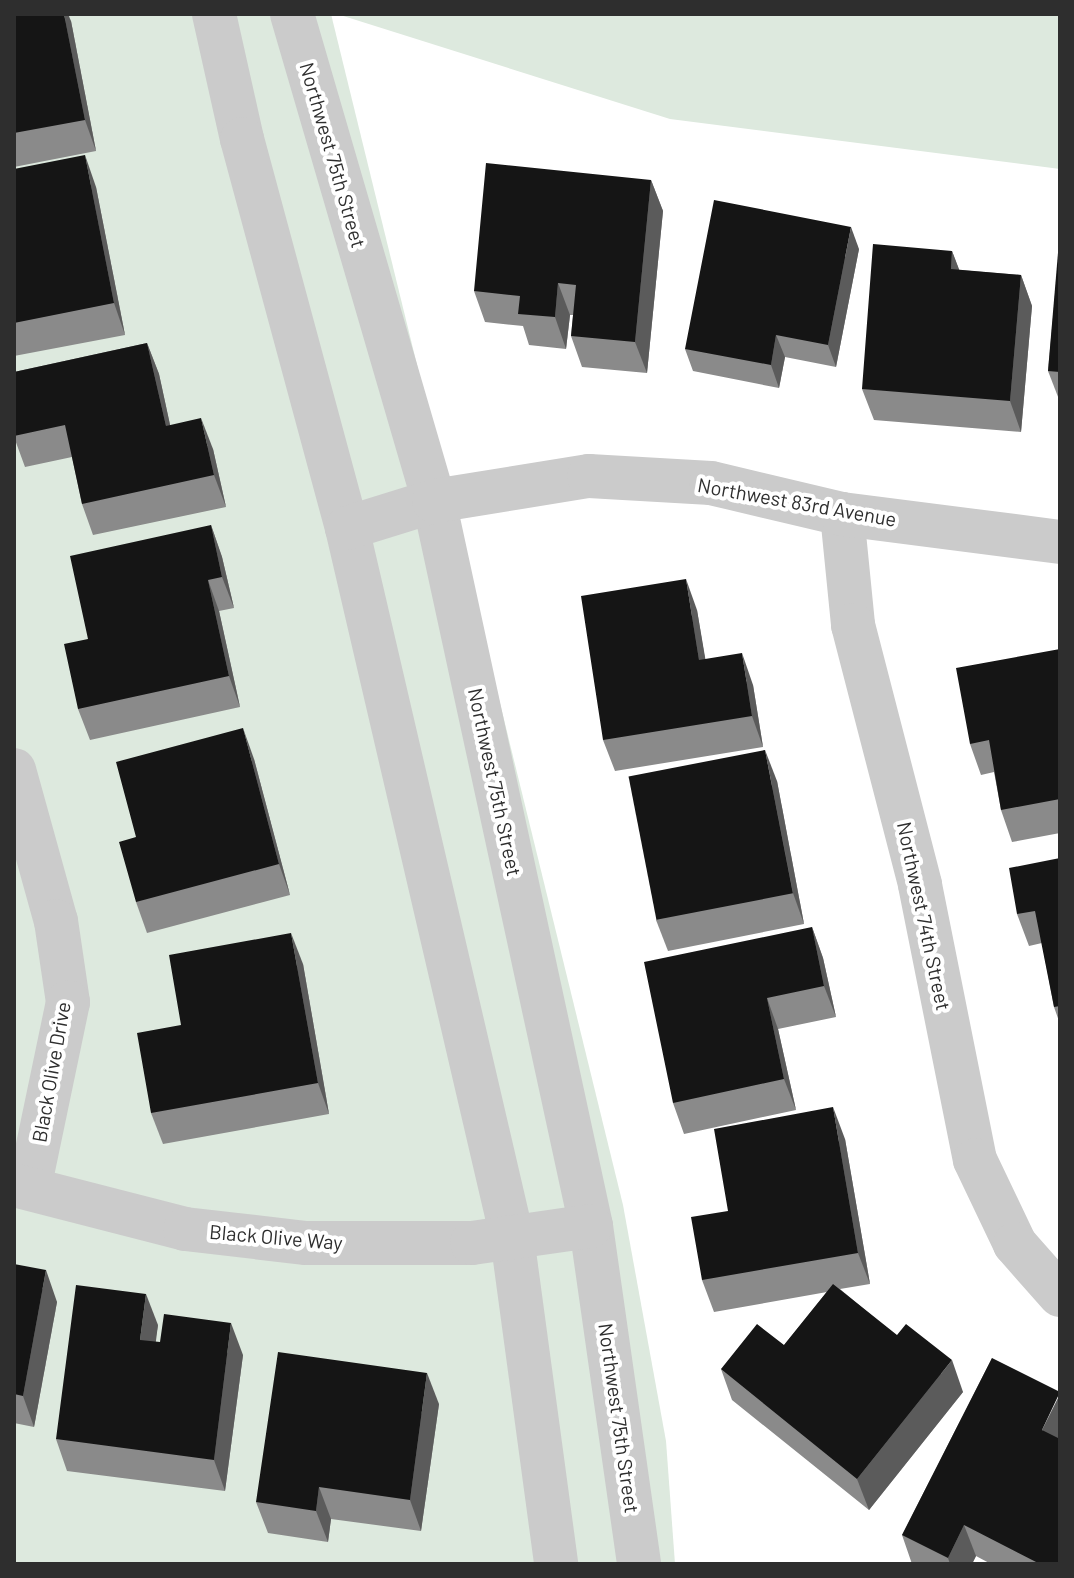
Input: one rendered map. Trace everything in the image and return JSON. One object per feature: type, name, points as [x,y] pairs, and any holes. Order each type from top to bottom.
[{"type":"street","points":[[214,14],[242,139],[347,528],[512,1237],[556,1564]]},
{"type":"street","name":"Northwest 75th Street","points":[[292,14],[434,501],[591,1226],[639,1564]]},
{"type":"street","name":"Northwest 83rd Avenue","points":[[347,528],[434,501],[589,476],[711,483],[842,514],[1060,542]]},
{"type":"street","name":"Northwest 74th Street","points":[[842,514],[853,625],[920,885],[975,1160],[1015,1244],[1060,1295]]},
{"type":"street","name":"Black Olive Drive","points":[[14,770],[56,921],[68,1002],[22,1186]]},
{"type":"street","name":"Black Olive Way","points":[[22,1186],[185,1229],[306,1243],[472,1243],[591,1226]]},
{"type":"shaded area","points":[[14,14],[331,14],[623,1205],[666,1441],[675,1564],[14,1564]]},
{"type":"shaded area","points":[[337,14],[1060,14],[1060,169],[670,119]]},
{"type":"building","points":[[14,14],[64,14],[85,120],[14,133]]},
{"type":"building","points":[[85,155],[114,303],[14,323],[14,169]]},
{"type":"building","points":[[486,163],[651,180],[635,342],[571,336],[576,285],[558,283],[555,317],[518,314],[520,296],[474,291]]},
{"type":"building","points":[[714,200],[851,227],[828,345],[776,335],[771,365],[685,349]]},
{"type":"building","points":[[1060,241],[1060,372],[1048,371]]},
{"type":"building","points":[[873,244],[952,251],[951,269],[1021,275],[1010,401],[862,389]]},
{"type":"building","points":[[147,343],[166,426],[201,418],[214,475],[82,504],[65,425],[14,436],[14,372]]},
{"type":"building","points":[[211,525],[222,577],[208,580],[229,676],[78,709],[64,644],[88,639],[70,556]]},
{"type":"building","points":[[686,579],[699,660],[742,653],[752,716],[603,740],[581,596]]},
{"type":"building","points":[[1060,649],[1060,799],[1001,810],[989,740],[970,744],[956,668]]},
{"type":"building","points":[[243,728],[279,864],[136,902],[119,842],[136,837],[116,762]]},
{"type":"building","points":[[765,750],[793,893],[656,920],[629,777]]},
{"type":"building","points":[[1060,858],[1060,1006],[1054,1007],[1035,911],[1017,914],[1009,868]]},
{"type":"building","points":[[812,927],[824,986],[767,998],[784,1079],[673,1103],[644,962]]},
{"type":"building","points":[[291,933],[318,1083],[151,1113],[137,1033],[181,1025],[169,955]]},
{"type":"building","points":[[833,1107],[858,1253],[702,1280],[691,1217],[728,1211],[714,1129]]},
{"type":"building","points":[[14,1264],[46,1270],[23,1396],[14,1394]]},
{"type":"building","points":[[833,1284],[897,1335],[906,1324],[952,1360],[857,1479],[721,1369],[757,1324],[784,1345]]},
{"type":"building","points":[[76,1285],[146,1294],[140,1340],[160,1342],[164,1314],[231,1323],[214,1460],[56,1439]]},
{"type":"building","points":[[278,1352],[427,1373],[410,1500],[319,1487],[316,1511],[256,1502]]},
{"type":"building","points":[[992,1358],[1060,1392],[1042,1430],[1060,1439],[1060,1559],[1057,1564],[1040,1564],[964,1525],[948,1558],[902,1535]]}]
